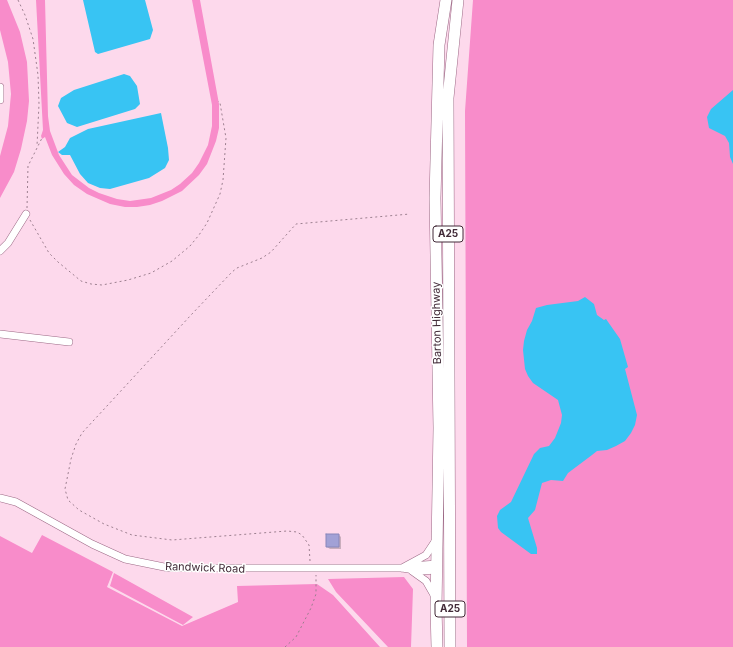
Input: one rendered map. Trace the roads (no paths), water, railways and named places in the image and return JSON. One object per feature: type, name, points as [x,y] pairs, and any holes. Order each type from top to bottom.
[{"type":"highway","name":"Barton Highway","points":[[437,647],[436,607],[439,428],[435,198],[439,45],[446,0]]},
{"type":"highway","name":"Barton Highway","points":[[450,647],[448,98],[458,0]]},
{"type":"highway","name":"Randwick Road","points":[[437,567],[449,567]]},
{"type":"street","points":[[0,87],[0,100]]},
{"type":"street","points":[[0,251],[8,243],[26,214]]},
{"type":"street","points":[[0,334],[69,342]]},
{"type":"street","name":"Randwick Road","points":[[0,498],[16,502],[92,544],[126,559],[169,568],[402,568],[419,565],[437,567]]},
{"type":"street","points":[[402,568],[426,555],[438,536]]},
{"type":"street","points":[[402,568],[414,572],[426,581],[433,593],[436,607]]},
{"type":"water","points":[[83,0],[145,0],[153,30],[150,39],[98,54],[95,52]]},
{"type":"water","points":[[124,74],[130,76],[137,86],[140,104],[135,109],[77,127],[67,123],[58,106],[61,98],[74,90]]},
{"type":"water","points":[[733,90],[733,164],[730,157],[729,143],[725,136],[709,128],[707,117],[711,109]]},
{"type":"water","points":[[161,113],[169,160],[165,168],[149,178],[110,189],[100,188],[88,183],[80,174],[70,155],[62,155],[58,152],[65,147],[70,138],[88,129]]},
{"type":"water","points":[[585,297],[594,304],[597,315],[604,320],[606,319],[620,339],[628,367],[625,369],[637,415],[635,425],[625,441],[607,450],[597,451],[568,473],[563,481],[551,480],[542,483],[535,510],[528,518],[537,548],[537,554],[531,554],[501,532],[498,528],[497,516],[500,510],[511,502],[534,454],[540,448],[549,446],[555,438],[561,423],[562,415],[558,400],[533,383],[528,376],[525,369],[523,350],[524,341],[536,308],[578,301]]}]
